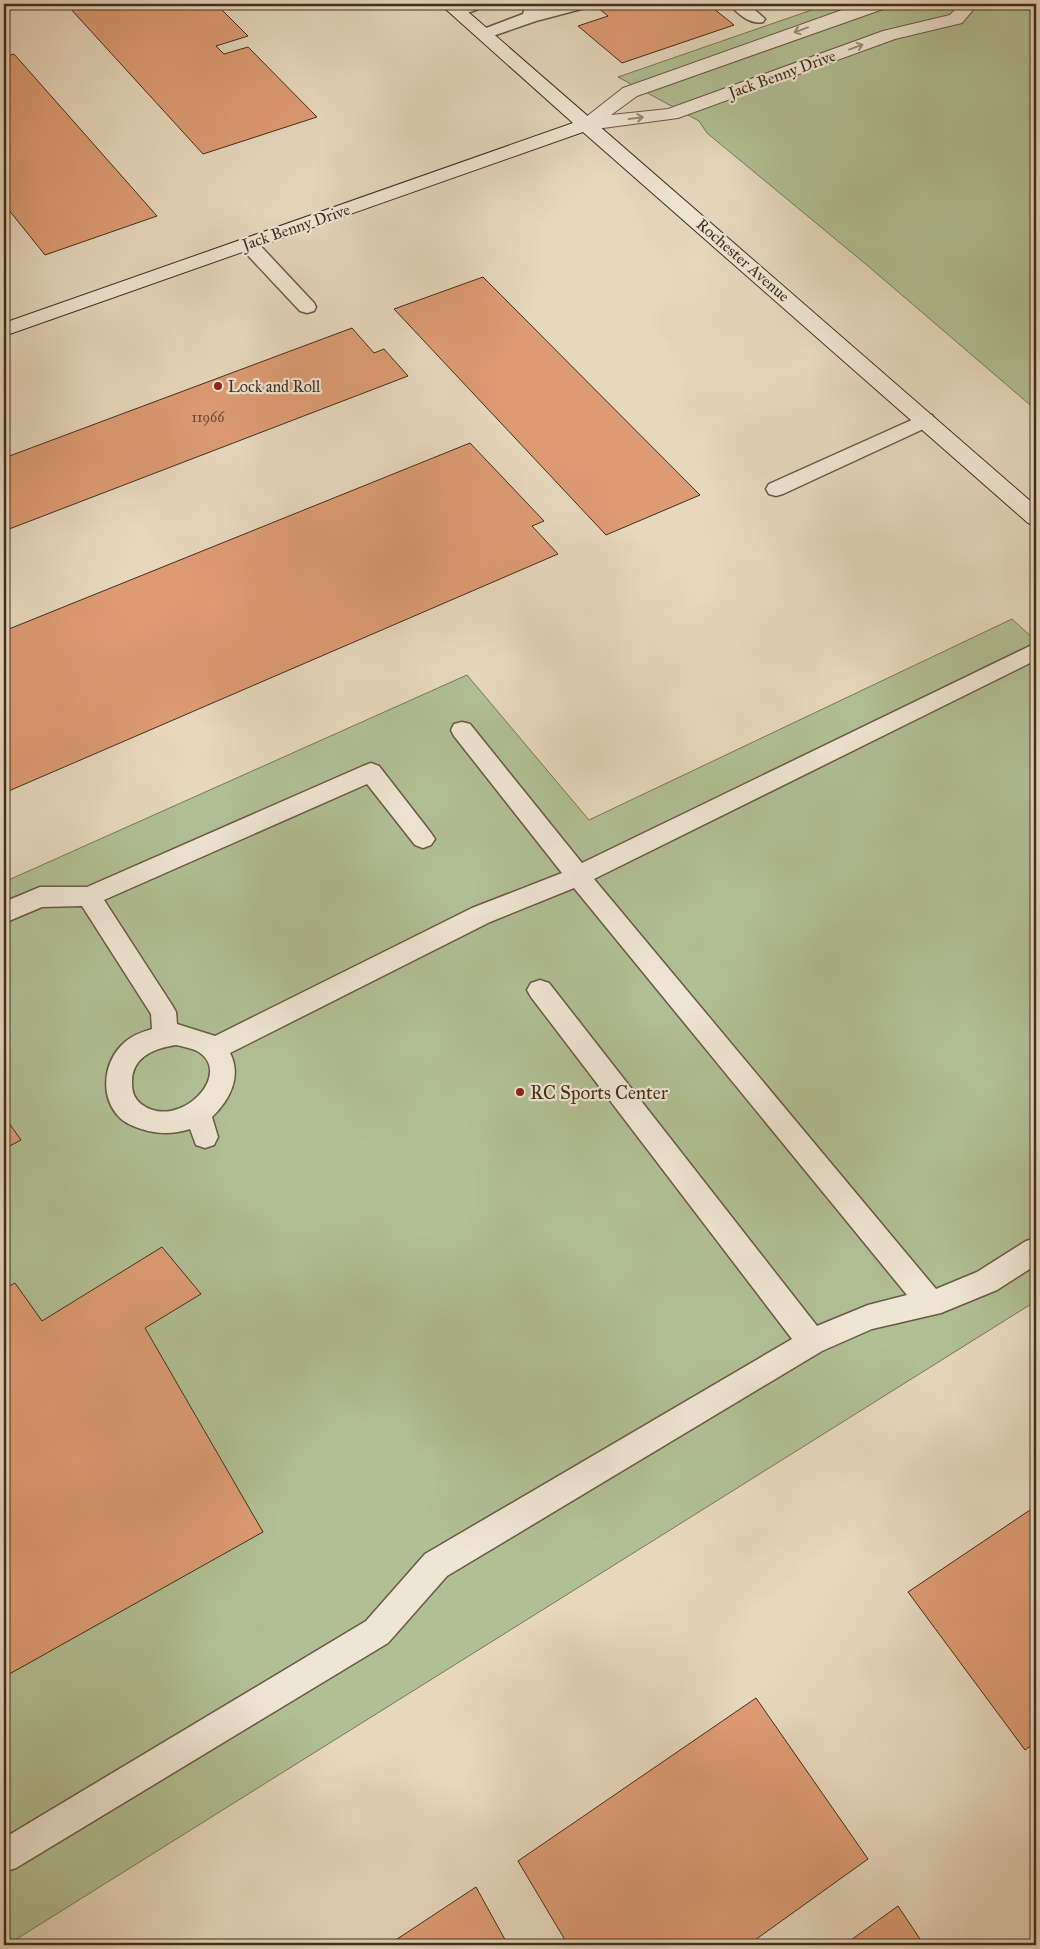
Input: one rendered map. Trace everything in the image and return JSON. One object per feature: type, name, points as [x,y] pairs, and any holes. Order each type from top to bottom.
[{"type":"street","name":"Jack Benny Drive","points":[[587,124],[630,92],[880,4]]},
{"type":"street","name":"Jack Benny Drive","points":[[4,330],[587,124],[671,114],[889,36],[956,19],[969,4]]},
{"type":"street","name":"Rochester Avenue","points":[[453,7],[1036,518]]},
{"type":"lane","points":[[453,7],[477,4]]},
{"type":"lane","points":[[484,34],[530,10],[583,4]]},
{"type":"lane","points":[[738,4],[757,19]]},
{"type":"lane","points":[[248,244],[307,308]]},
{"type":"lane","points":[[776,489],[925,420]]},
{"type":"lane","points":[[213,1049],[481,915],[578,876],[1036,651]]},
{"type":"lane","points":[[462,730],[578,876],[930,1304]]},
{"type":"lane","points":[[4,913],[40,897],[89,896],[371,772],[423,839]]},
{"type":"lane","points":[[89,896],[163,1012],[166,1036]]},
{"type":"lane","points":[[540,990],[812,1342]]},
{"type":"lane","points":[[176,1034],[193,1036],[213,1049],[218,1055],[223,1068],[222,1084],[215,1099],[188,1119],[154,1122],[139,1116],[127,1108],[119,1096],[117,1082],[120,1068],[128,1056],[141,1044],[166,1036],[176,1034]]},
{"type":"lane","points":[[198,1113],[205,1138]]},
{"type":"lane","points":[[4,1856],[377,1632],[436,1565],[812,1342],[868,1318],[894,1310],[930,1304],[987,1281],[1036,1250]]},
{"type":"green space","points":[[829,4],[1036,4],[1036,410],[868,266],[707,133],[699,121],[618,77]]},
{"type":"green space","name":"RC Sports Center","points":[[1012,619],[1036,641],[1036,1301],[7,1945],[4,1945],[4,882],[467,675],[589,820]]},
{"type":"building","points":[[75,4],[216,4],[248,36],[216,46],[224,54],[248,47],[317,117],[203,154],[68,6]]},
{"type":"building","points":[[612,4],[708,4],[734,25],[622,63],[578,26],[608,16],[598,8]]},
{"type":"building","points":[[14,54],[157,216],[45,255],[4,204],[4,57]]},
{"type":"building","points":[[483,277],[700,495],[606,535],[394,309]]},
{"type":"building","points":[[352,328],[374,353],[384,349],[408,376],[4,531],[4,458]]},
{"type":"building","points":[[470,443],[544,521],[532,526],[558,554],[4,793],[4,631]]},
{"type":"building","points":[[4,1116],[21,1140],[4,1149]]},
{"type":"building","points":[[162,1247],[201,1294],[145,1328],[263,1532],[4,1677],[4,1289],[15,1283],[42,1321]]},
{"type":"building","points":[[1036,1506],[1036,1742],[1025,1750],[908,1592]]},
{"type":"building","points":[[756,1698],[868,1859],[748,1945],[568,1945],[518,1861]]},
{"type":"building","points":[[476,1887],[508,1945],[388,1945]]},
{"type":"building","points":[[898,1906],[924,1945],[844,1945]]},
{"type":"place","name":"Lock and Roll","points":[[218,386]]},
{"type":"place","name":"RC Sports Center","points":[[520,1092]]}]
